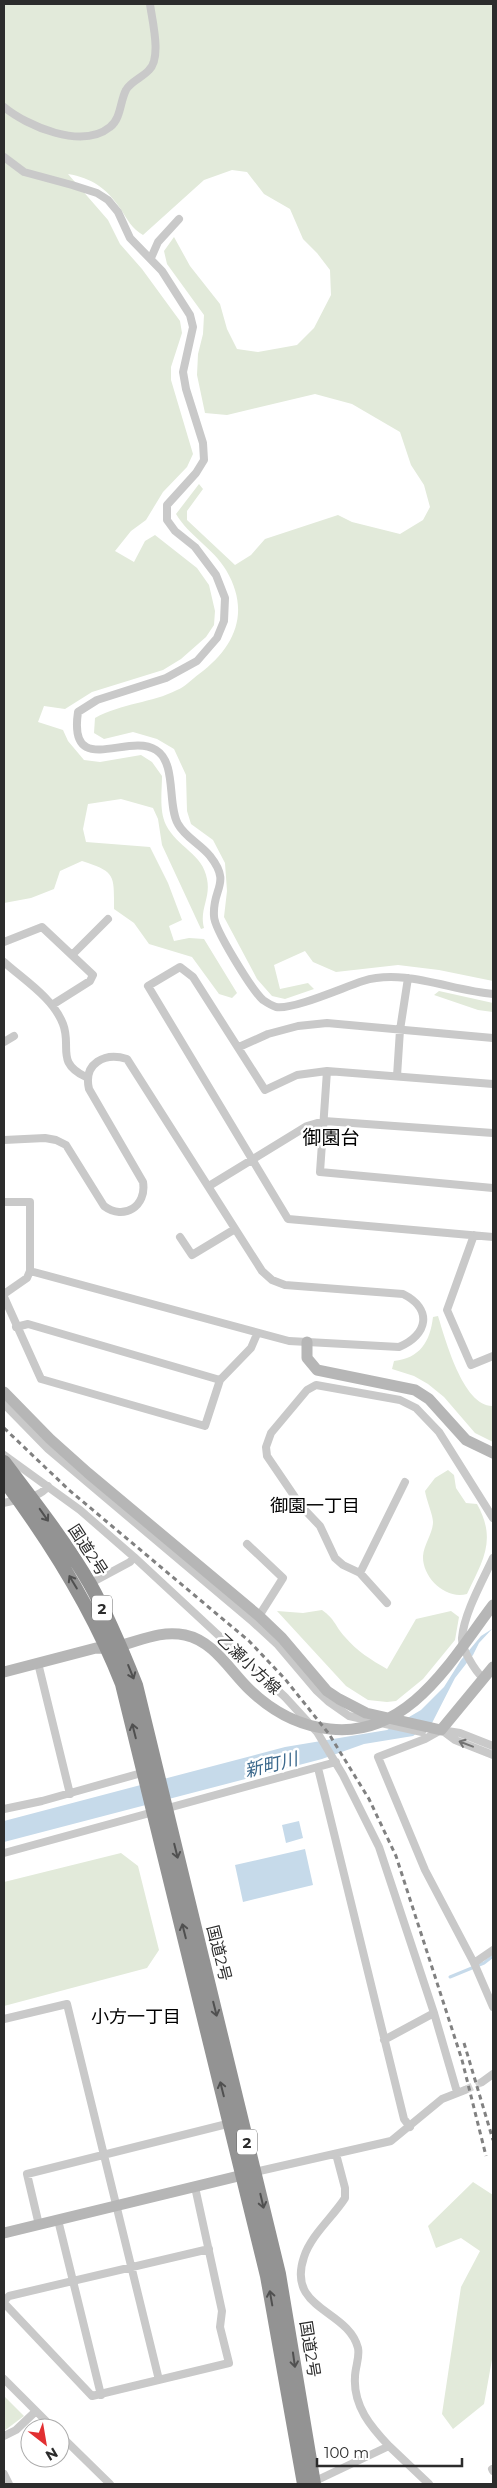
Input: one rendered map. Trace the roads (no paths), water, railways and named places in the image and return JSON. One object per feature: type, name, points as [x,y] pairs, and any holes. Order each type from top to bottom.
[{"type":"highway","name":"国道2号","points":[[4,1462],[136,1685],[150,1775],[160,1808],[249,2173],[279,2274],[311,2483]]},
{"type":"highway","name":"国道2号","points":[[4,1480],[24,1498],[89,1584],[114,1647]]},
{"type":"highway","name":"国道2号","points":[[160,1808],[231,2123],[249,2173]]},
{"type":"street","points":[[4,107],[31,125],[54,133],[80,136],[99,133],[110,128],[117,119],[121,100],[128,86],[152,67],[156,53],[150,4]]},
{"type":"street","points":[[4,157],[24,172],[72,185],[108,200],[118,212],[130,238],[151,258],[182,299],[190,314],[193,327],[183,372],[186,389],[203,443],[204,460],[196,473],[167,505],[167,520],[175,531],[195,548],[216,575],[225,598],[224,622],[217,638],[197,661],[166,678],[97,700],[78,712],[76,727],[81,741],[91,750],[107,751],[137,744],[156,750],[168,767],[177,823],[219,868],[221,886],[214,916],[219,930],[252,987],[264,1001],[277,1007],[287,1006],[366,980],[408,978],[493,994]]},
{"type":"street","points":[[151,258],[158,242],[179,219]]},
{"type":"street","points":[[72,955],[108,919]]},
{"type":"street","points":[[4,942],[42,927],[93,975],[90,981],[52,1005]]},
{"type":"street","points":[[4,962],[52,1005],[63,1025],[65,1056],[77,1073],[86,1078]]},
{"type":"street","points":[[493,1084],[327,1071],[298,1074],[265,1090],[193,977],[180,967],[148,986],[288,1219],[493,1237]]},
{"type":"street","points":[[397,1076],[400,1030],[408,978]]},
{"type":"street","points":[[239,1047],[268,1034],[298,1026],[327,1023],[493,1038]]},
{"type":"street","points":[[4,1042],[14,1036]]},
{"type":"street","points":[[4,1140],[45,1138],[61,1142],[66,1145],[104,1206],[111,1212],[121,1213],[130,1211],[139,1203],[144,1191],[143,1182],[88,1089],[86,1078],[88,1070],[106,1057],[116,1056],[127,1059],[262,1271],[272,1280],[285,1285],[403,1294],[412,1299],[420,1308],[424,1320],[422,1332],[412,1342],[399,1348],[308,1342],[257,1334],[30,1271]]},
{"type":"street","points":[[327,1071],[320,1172],[493,1188]]},
{"type":"street","points":[[209,1186],[307,1126],[324,1121],[493,1133]]},
{"type":"street","points":[[4,1202],[30,1202],[30,1271],[27,1278],[4,1296],[41,1379],[205,1426],[220,1380],[251,1348],[257,1334]]},
{"type":"street","points":[[180,1237],[192,1255],[235,1229]]},
{"type":"street","points":[[474,1235],[447,1310],[471,1365],[493,1356]]},
{"type":"street","points":[[16,1326],[28,1324],[220,1380]]},
{"type":"street","points":[[308,1342],[307,1358],[317,1370],[414,1390],[435,1405],[466,1440],[493,1453]]},
{"type":"street","points":[[387,1603],[360,1573],[343,1565],[335,1558],[320,1526],[301,1506],[267,1456],[266,1447],[271,1434],[307,1390],[316,1385],[400,1400],[416,1408],[439,1432],[493,1518]]},
{"type":"street","points":[[4,1392],[50,1439],[88,1473],[282,1638],[327,1691],[351,1707],[366,1713],[397,1719],[432,1730],[493,1755]]},
{"type":"street","points":[[4,1404],[48,1448],[253,1622],[277,1644],[329,1702],[349,1716],[364,1721],[460,1733],[493,1746]]},
{"type":"street","points":[[4,1455],[48,1486],[134,1558],[284,1698],[317,1732],[334,1760],[379,1847],[461,2091],[433,2106],[391,2141],[249,2173],[4,2233]]},
{"type":"street","points":[[360,1573],[405,1482]]},
{"type":"street","points":[[4,1502],[44,1491],[48,1486]]},
{"type":"street","points":[[247,1544],[283,1578],[258,1616]]},
{"type":"street","points":[[89,1584],[134,1558]]},
{"type":"street","points":[[480,1676],[462,1640],[464,1626],[493,1558]]},
{"type":"street","name":"乙瀬小方線","points":[[4,1672],[96,1648],[114,1647],[165,1634],[184,1635],[207,1645],[250,1690],[290,1719],[314,1728],[337,1730],[378,1724],[400,1713],[426,1691],[493,1605]]},
{"type":"street","points":[[38,1663],[70,1794]]},
{"type":"street","points":[[493,1667],[480,1676],[425,1739],[378,1757],[425,1870],[474,1963],[493,2007]]},
{"type":"street","points":[[4,1853],[160,1808],[318,1768],[334,1760]]},
{"type":"street","points":[[318,1768],[404,2119],[410,2127]]},
{"type":"street","points":[[4,1809],[150,1775]]},
{"type":"street","points":[[474,1963],[493,1950]]},
{"type":"street","points":[[4,2019],[67,2004],[159,2380]]},
{"type":"street","points":[[384,2040],[434,2013]]},
{"type":"street","points":[[482,2082],[493,2074]]},
{"type":"street","points":[[39,2224],[27,2174],[231,2123]]},
{"type":"street","points":[[336,2154],[345,2188],[345,2198],[304,2256],[303,2287],[314,2304],[341,2321],[358,2346],[359,2356],[354,2382],[363,2415],[368,2424],[429,2484]]},
{"type":"street","points":[[195,2187],[209,2249],[222,2311],[220,2327],[229,2363],[92,2396],[4,2302],[9,2296],[209,2249]]},
{"type":"street","points":[[58,2220],[101,2395]]},
{"type":"street","points":[[4,2380],[43,2418]]},
{"type":"street","points":[[4,2436],[16,2430],[36,2411]]},
{"type":"street","points":[[70,2445],[110,2484]]},
{"type":"street","points":[[311,2483],[335,2470],[357,2463],[389,2446]]},
{"type":"street","points":[[4,2474],[9,2484]]},
{"type":"street","points":[[311,2483],[329,2484]]},
{"type":"water","name":"新町川","points":[[492,1629],[479,1643],[473,1655],[455,1678],[432,1723],[413,1736],[364,1744],[322,1759],[4,1842],[4,1821],[285,1747],[387,1730],[421,1710],[444,1687],[461,1660],[481,1636]]},
{"type":"water","points":[[299,1821],[303,1838],[286,1843],[282,1825]]},
{"type":"water","points":[[305,1849],[313,1885],[243,1902],[235,1865]]},
{"type":"waterway","points":[[450,1977],[484,1963],[493,1956]]},
{"type":"tunnel","points":[[465,2090],[482,2082]]},
{"type":"railway","points":[[4,1428],[69,1490],[249,1641],[285,1679],[329,1734],[369,1799],[396,1856],[462,2060],[486,2156]]},
{"type":"railway","points":[[464,2043],[493,2140]]},
{"type":"district","name":"御園台","points":[[331,1137]]},
{"type":"district","name":"御園一丁目","points":[[315,1506]]},
{"type":"district","name":"小方一丁目","points":[[136,2017]]}]
